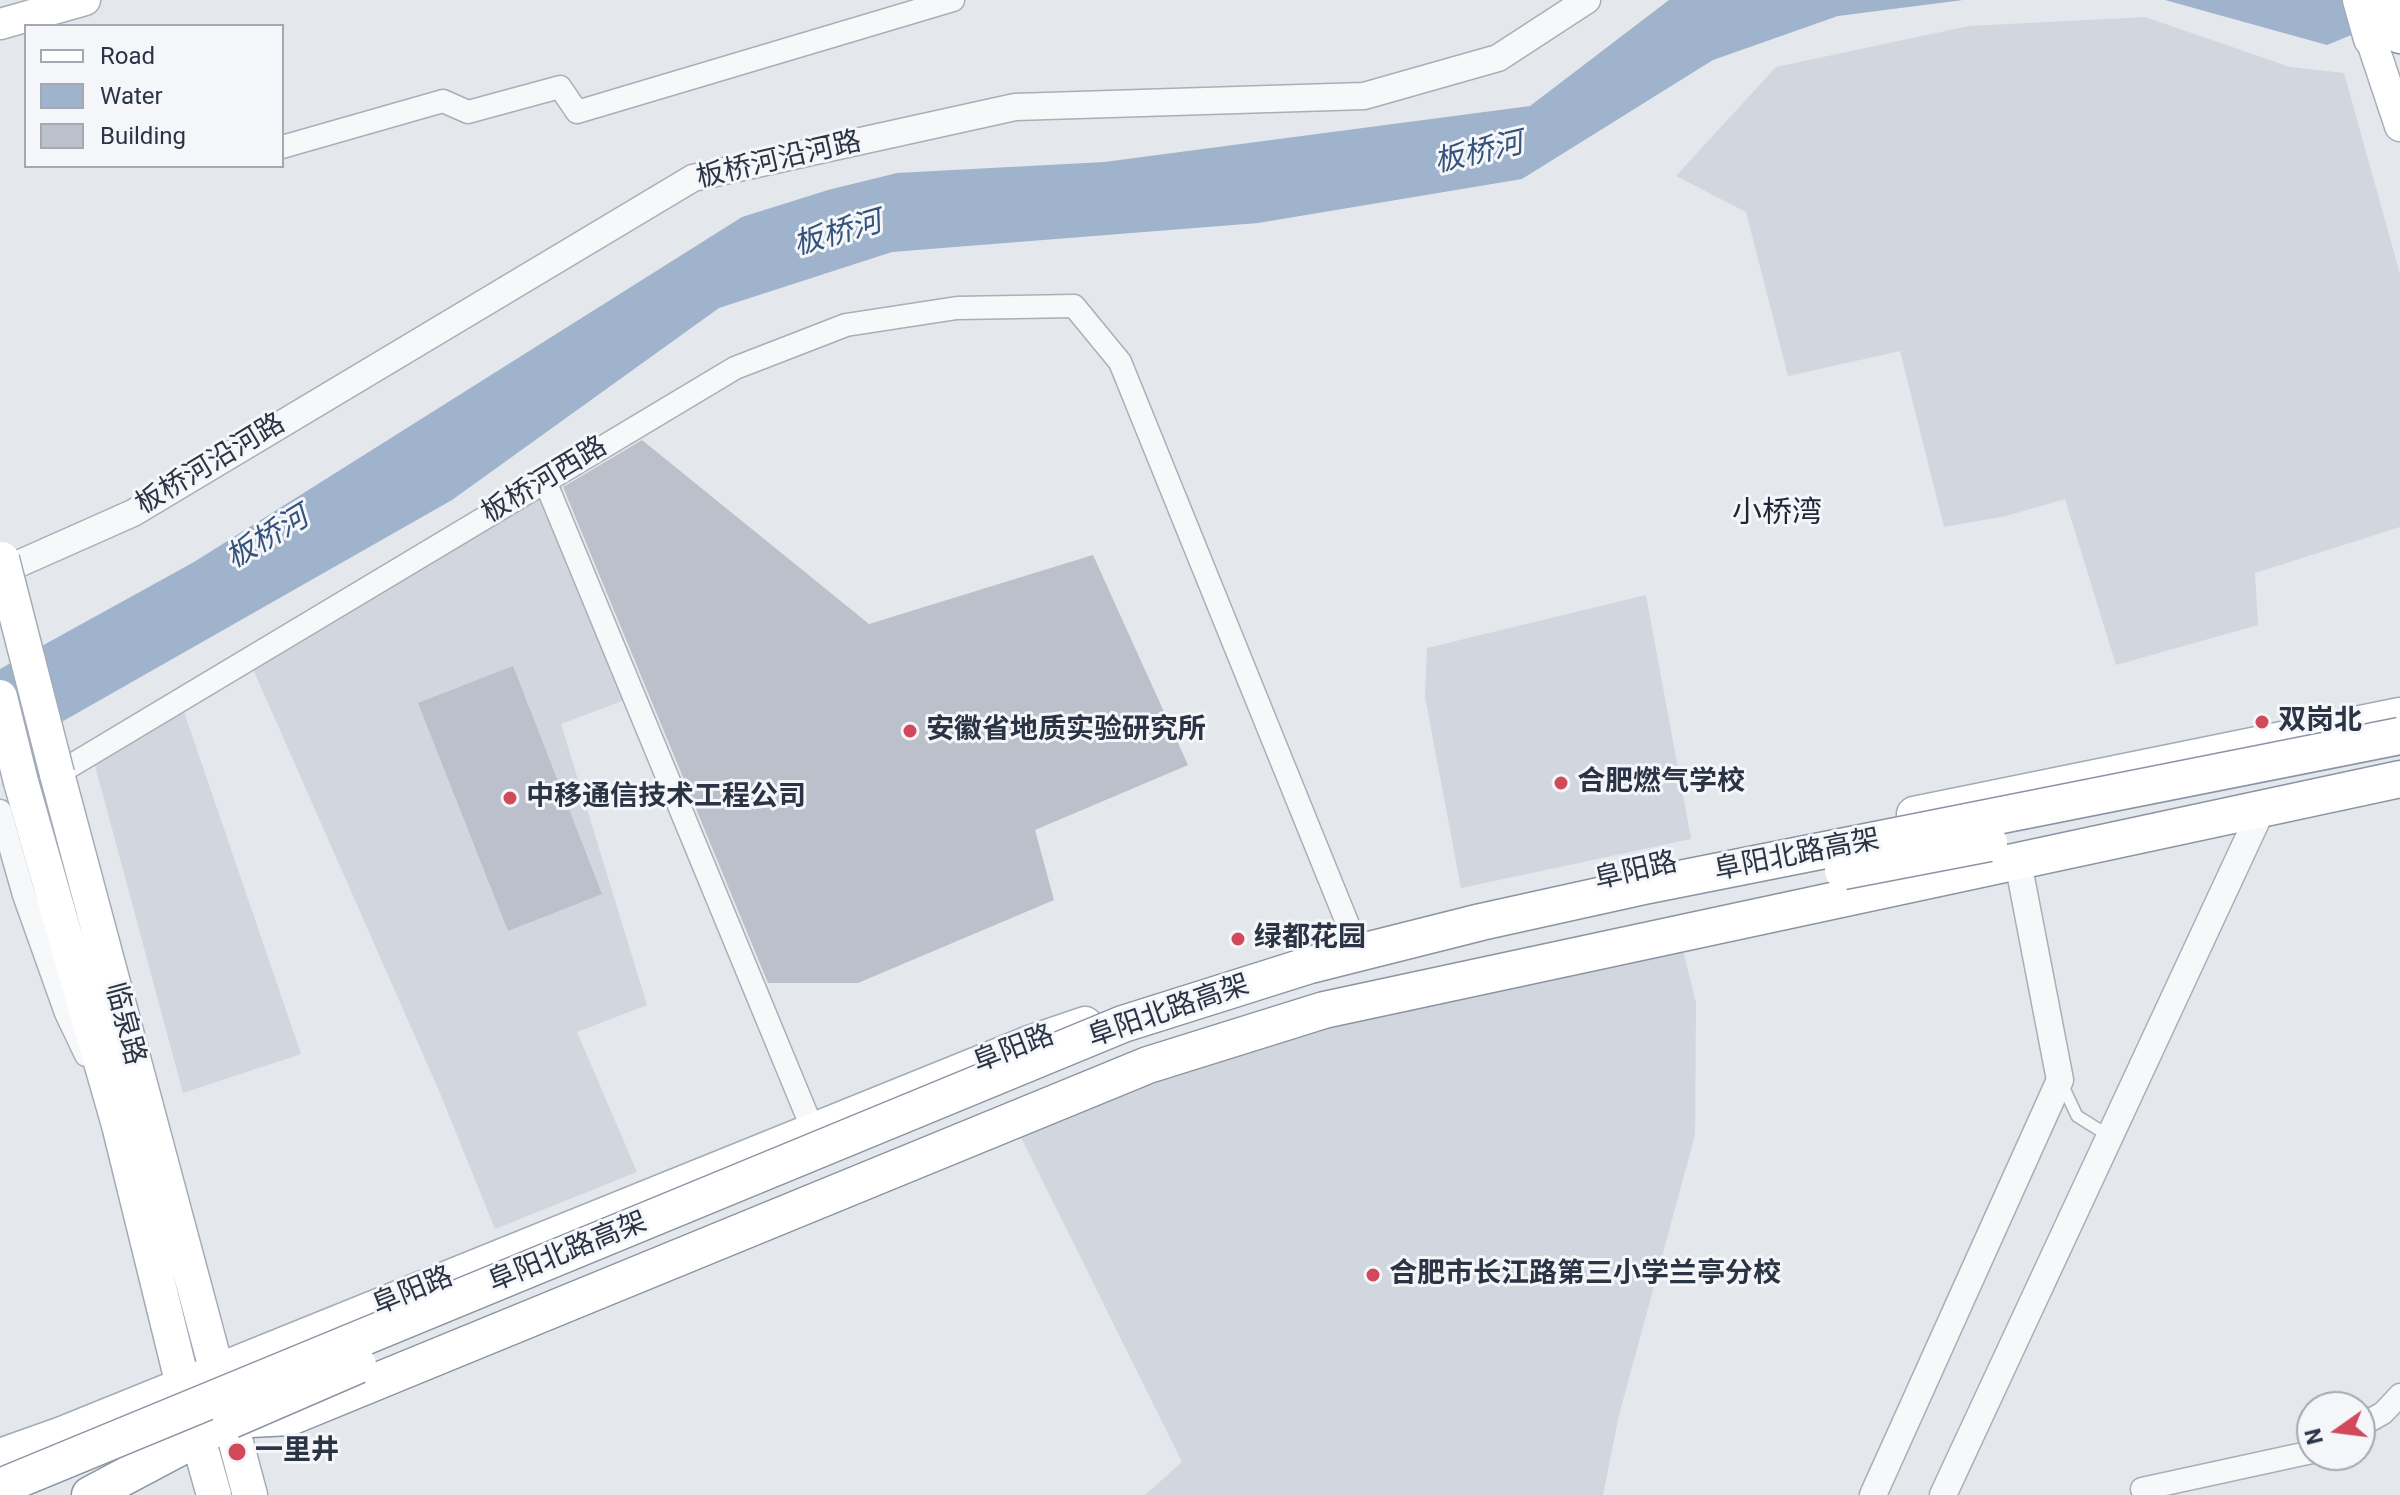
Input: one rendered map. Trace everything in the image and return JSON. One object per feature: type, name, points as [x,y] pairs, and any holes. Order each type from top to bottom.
[{"type":"highway","points":[[2389,0],[2390,36]]},
{"type":"highway","name":"阜阳北路高架","points":[[0,1487],[1123,1024],[1281,974],[1481,922],[1644,886],[2400,736]]},
{"type":"highway","name":"阜阳北路高架","points":[[231,1420],[715,1211],[1108,1054],[1353,976],[1655,905],[1911,859],[2400,757]]},
{"type":"highway","points":[[90,1495],[231,1420],[290,1417],[1148,1065],[1324,1010],[2400,779]]},
{"type":"main road","points":[[0,24],[85,0]]},
{"type":"main road","points":[[2360,0],[2390,36],[2400,126]]},
{"type":"main road","name":"临泉路","points":[[1,561],[250,1495]]},
{"type":"main road","name":"临泉路","points":[[0,697],[21,782],[119,1125],[183,1385],[214,1495]]},
{"type":"main road","name":"阜阳路","points":[[0,1456],[1032,1042],[1274,962],[1637,871],[2400,715]]},
{"type":"street","points":[[284,146],[443,101],[468,112],[560,87],[577,112],[953,0]]},
{"type":"street","name":"板桥河沿河路","points":[[1,561],[133,513],[693,178],[1015,107],[1364,96],[1498,58],[1587,0]]},
{"type":"street","name":"板桥河西路","points":[[57,774],[735,368],[846,325],[957,308],[1074,306],[1120,362],[1355,942]]},
{"type":"street","points":[[545,481],[813,1130]]},
{"type":"street","points":[[1943,1495],[2262,809]]},
{"type":"street","points":[[0,811],[24,895],[66,1013],[119,1125]]},
{"type":"street","points":[[1873,1495],[2060,1080],[2018,862]]},
{"type":"street","points":[[2376,1417],[2400,1395]]},
{"type":"street","points":[[2142,1489],[2296,1455]]},
{"type":"lane","points":[[2060,1080],[2077,1116],[2109,1136]]},
{"type":"shaded area","points":[[2145,17],[2290,67],[2344,73],[2400,274],[2400,527],[2255,573],[2258,625],[2116,665],[2065,499],[2006,516],[1944,527],[1900,351],[1788,376],[1746,212],[1676,176],[1776,67],[1969,26]]},
{"type":"shaded area","points":[[545,481],[635,696],[561,724],[647,1005],[577,1032],[637,1172],[495,1229],[440,1093],[253,669]]},
{"type":"shaded area","name":"合肥燃气学校","points":[[1646,595],[1691,839],[1461,888],[1425,697],[1427,648]]},
{"type":"shaded area","points":[[183,709],[301,1054],[183,1093],[93,758]]},
{"type":"shaded area","name":"合肥市长江路第三小学兰亭分校","points":[[1679,934],[1696,1003],[1695,1135],[1619,1415],[1603,1495],[1145,1495],[1182,1462],[1013,1121],[1148,1065]]},
{"type":"water","name":"板桥河","points":[[1669,0],[1963,0],[1838,16],[1713,60],[1522,179],[1258,223],[892,252],[719,308],[452,500],[0,757],[0,669],[194,562],[742,217],[828,190],[897,173],[1104,162],[1530,106]]},
{"type":"water","points":[[2165,0],[2400,0],[2400,15],[2327,45]]},
{"type":"building","name":"安徽省地质实验研究所","points":[[642,440],[869,624],[1093,555],[1188,765],[1035,830],[1054,900],[858,983],[768,983],[563,487]]},
{"type":"building","name":"中移通信技术工程公司","points":[[513,666],[602,894],[508,931],[418,703]]},
{"type":"place","name":"双岗北","points":[[2262,722]]},
{"type":"place","name":"安徽省地质实验研究所","points":[[910,731]]},
{"type":"place","name":"合肥燃气学校","points":[[1561,783]]},
{"type":"place","name":"中移通信技术工程公司","points":[[510,798]]},
{"type":"place","name":"绿都花园","points":[[1238,939]]},
{"type":"place","name":"合肥市长江路第三小学兰亭分校","points":[[1373,1275]]},
{"type":"place","name":"一里井","points":[[237,1452]]},
{"type":"district","name":"小桥湾","points":[[1777,514]]}]
